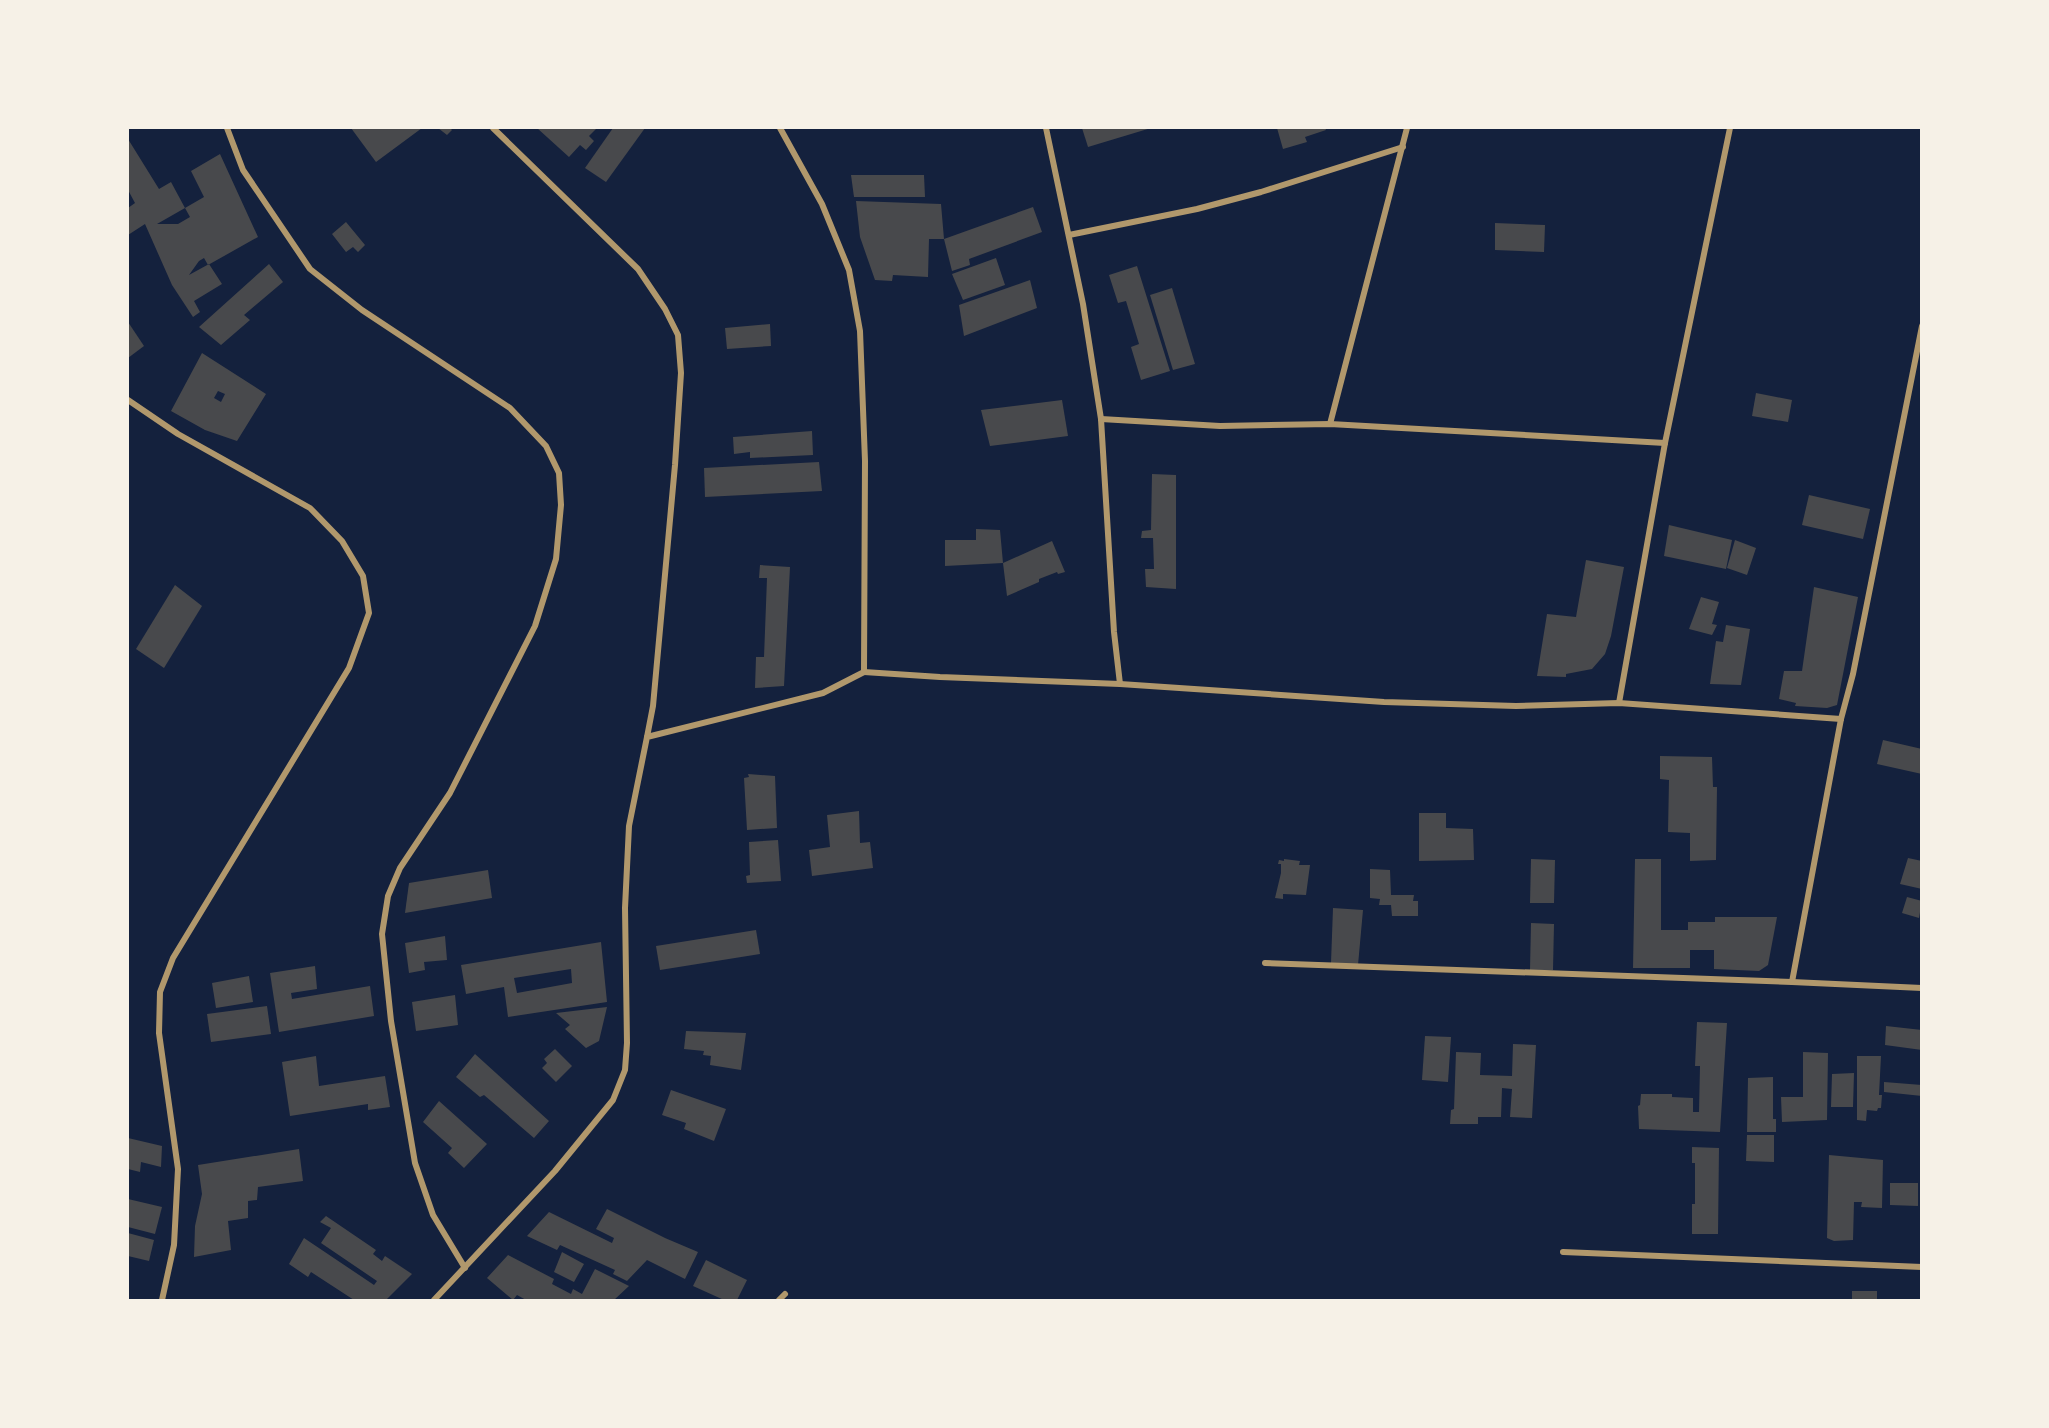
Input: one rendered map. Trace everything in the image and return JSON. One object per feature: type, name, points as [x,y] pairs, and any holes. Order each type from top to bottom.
[{"type":"street","points":[[227,128],[243,170],[310,269],[362,310],[510,408],[546,446],[559,473],[561,505],[556,559],[535,626],[450,793],[400,868],[388,896],[382,934],[391,1021],[415,1162],[434,1215],[465,1268]]},
{"type":"street","points":[[434,1300],[555,1171],[613,1100],[625,1070],[627,1043],[625,908],[629,826],[654,695],[681,373],[678,335],[665,309],[638,269],[493,128]]},
{"type":"street","points":[[780,128],[822,204],[849,270],[860,331],[865,461],[864,672]]},
{"type":"street","points":[[1046,128],[1083,304],[1101,419],[1114,632],[1120,684]]},
{"type":"street","points":[[1330,424],[1407,128]]},
{"type":"street","points":[[1619,703],[1665,443],[1730,128]]},
{"type":"street","points":[[1069,235],[1229,200],[1403,147]]},
{"type":"street","points":[[1792,982],[1841,719],[1856,662],[1922,326]]},
{"type":"street","points":[[128,400],[178,434],[310,508],[342,541],[363,576],[369,613],[349,668],[173,958],[160,992],[159,1033],[178,1169],[174,1245],[162,1300]]},
{"type":"street","points":[[1101,419],[1220,426],[1330,424],[1665,443]]},
{"type":"street","points":[[647,736],[823,693],[864,672],[1120,684],[1395,702],[1516,706],[1619,703],[1841,719]]},
{"type":"street","points":[[1265,963],[1922,988]]},
{"type":"street","points":[[1563,1252],[1922,1268]]},
{"type":"street","points":[[779,1300],[785,1294]]},
{"type":"building","points":[[351,128],[422,128],[376,162]]},
{"type":"building","points":[[438,128],[450,128],[452,130],[447,135]]},
{"type":"building","points":[[537,128],[597,128],[589,136],[594,141],[586,150],[580,145],[569,157]]},
{"type":"building","points":[[613,128],[645,128],[606,182],[585,168]]},
{"type":"building","points":[[1082,128],[1151,128],[1088,147]]},
{"type":"building","points":[[1277,128],[1325,128],[1326,130],[1305,137],[1307,142],[1283,149]]},
{"type":"building","points":[[128,139],[159,189],[171,182],[185,208],[204,197],[191,171],[220,154],[258,237],[209,264],[222,284],[194,301],[200,312],[193,317],[172,285],[145,224],[128,235],[128,208],[135,203],[128,190]],"holes":[[[185,208],[190,217],[178,224],[157,224]],[[204,258],[208,265],[189,275]]]},
{"type":"building","points":[[851,175],[924,175],[925,197],[854,197]]},
{"type":"building","points":[[856,201],[941,204],[944,239],[929,239],[928,277],[893,275],[892,281],[875,280],[860,237]]},
{"type":"building","points":[[1033,207],[1042,232],[969,259],[970,265],[952,271],[944,239]]},
{"type":"building","points":[[346,222],[365,245],[358,252],[353,247],[346,252],[332,234]]},
{"type":"building","points":[[1495,223],[1545,225],[1544,252],[1495,250]]},
{"type":"building","points":[[996,258],[1005,285],[963,300],[952,274]]},
{"type":"building","points":[[269,264],[283,282],[244,315],[250,320],[221,345],[199,327]]},
{"type":"building","points":[[1137,266],[1170,371],[1141,380],[1131,347],[1139,344],[1126,301],[1118,303],[1109,275]]},
{"type":"building","points":[[1030,280],[1037,308],[964,336],[959,305]]},
{"type":"building","points":[[1172,288],[1195,364],[1173,370],[1150,295]]},
{"type":"building","points":[[128,322],[144,346],[128,358]]},
{"type":"building","points":[[770,324],[771,346],[727,349],[725,328]]},
{"type":"building","points":[[202,353],[266,394],[237,441],[205,430],[171,411]],"holes":[[[218,391],[225,394],[221,402],[214,398]]]},
{"type":"building","points":[[1756,393],[1792,400],[1788,422],[1752,416]]},
{"type":"building","points":[[1062,400],[1068,436],[990,446],[981,410]]},
{"type":"building","points":[[812,431],[813,455],[750,458],[750,452],[734,454],[733,437]]},
{"type":"building","points":[[819,462],[822,491],[705,497],[704,468]]},
{"type":"building","points":[[1152,474],[1176,475],[1176,589],[1146,587],[1145,569],[1154,569],[1153,538],[1141,538],[1142,531],[1151,530]]},
{"type":"building","points":[[1809,495],[1870,509],[1863,539],[1802,525]]},
{"type":"building","points":[[1669,525],[1732,540],[1726,569],[1664,556]]},
{"type":"building","points":[[976,529],[1000,530],[1003,563],[945,566],[945,540],[976,540]]},
{"type":"building","points":[[1735,540],[1756,548],[1747,575],[1727,568]]},
{"type":"building","points":[[1052,541],[1065,572],[1058,574],[1057,572],[1039,579],[1039,582],[1007,596],[1003,563]]},
{"type":"building","points":[[1586,560],[1624,567],[1611,636],[1605,654],[1592,669],[1566,674],[1566,677],[1537,676],[1547,614],[1576,617]]},
{"type":"building","points":[[760,565],[790,567],[784,686],[755,688],[756,657],[764,657],[767,578],[759,578]]},
{"type":"building","points":[[175,585],[202,606],[164,668],[136,649]]},
{"type":"building","points":[[1814,587],[1858,597],[1837,705],[1827,708],[1795,706],[1796,703],[1779,699],[1784,671],[1802,671]]},
{"type":"building","points":[[1701,597],[1719,602],[1712,624],[1717,625],[1712,635],[1689,629]]},
{"type":"building","points":[[1726,625],[1750,629],[1741,685],[1710,684],[1716,641],[1723,642]]},
{"type":"building","points":[[1883,740],[1922,749],[1922,774],[1877,764]]},
{"type":"building","points":[[1660,756],[1712,757],[1713,787],[1717,787],[1716,860],[1690,861],[1690,833],[1668,832],[1669,780],[1660,779]]},
{"type":"building","points":[[748,774],[775,776],[777,828],[747,830],[744,778],[749,777]]},
{"type":"building","points":[[859,811],[860,843],[870,842],[873,868],[812,876],[809,850],[830,847],[827,815]]},
{"type":"building","points":[[1419,813],[1446,813],[1446,828],[1473,829],[1474,860],[1419,861]]},
{"type":"building","points":[[778,840],[781,881],[747,883],[746,876],[750,875],[749,842]]},
{"type":"building","points":[[1908,858],[1922,861],[1922,889],[1900,884]]},
{"type":"building","points":[[1284,859],[1300,861],[1299,865],[1310,865],[1306,895],[1283,894],[1283,899],[1275,898],[1281,873],[1281,864],[1278,864],[1279,860],[1284,861]]},
{"type":"building","points":[[1531,859],[1555,860],[1554,903],[1530,903]]},
{"type":"building","points":[[1635,859],[1661,859],[1661,930],[1688,930],[1688,922],[1715,922],[1715,917],[1777,917],[1768,965],[1759,971],[1714,969],[1714,950],[1690,950],[1690,968],[1633,968]]},
{"type":"building","points":[[1370,869],[1390,870],[1391,895],[1414,895],[1413,901],[1418,901],[1418,916],[1392,916],[1391,905],[1379,905],[1380,899],[1370,898]]},
{"type":"building","points":[[488,870],[492,898],[405,913],[409,883]]},
{"type":"building","points":[[1907,897],[1922,901],[1919,918],[1902,913]]},
{"type":"building","points":[[1333,908],[1363,910],[1358,965],[1331,963]]},
{"type":"building","points":[[1531,923],[1554,924],[1553,970],[1530,970]]},
{"type":"building","points":[[756,930],[760,954],[660,970],[656,946]]},
{"type":"building","points":[[445,936],[447,960],[424,962],[425,970],[409,973],[405,943]]},
{"type":"building","points":[[601,942],[607,1002],[508,1017],[504,987],[466,994],[461,965]],"holes":[[[571,969],[572,983],[517,993],[514,978]]]},
{"type":"building","points":[[315,966],[317,989],[291,993],[292,999],[370,986],[374,1016],[279,1032],[270,973]]},
{"type":"building","points":[[249,976],[253,1002],[216,1008],[212,983]]},
{"type":"building","points":[[455,995],[458,1025],[416,1031],[412,1002]]},
{"type":"building","points":[[267,1006],[271,1034],[211,1042],[207,1014]]},
{"type":"building","points":[[607,1007],[599,1041],[586,1048],[565,1029],[570,1025],[556,1013]]},
{"type":"building","points":[[1697,1022],[1727,1023],[1720,1132],[1639,1129],[1638,1106],[1641,1094],[1672,1094],[1672,1097],[1693,1098],[1693,1112],[1699,1112],[1700,1066],[1695,1066]]},
{"type":"building","points":[[1886,1026],[1922,1030],[1922,1050],[1885,1045]]},
{"type":"building","points":[[686,1031],[746,1033],[741,1070],[710,1065],[711,1056],[703,1055],[704,1051],[684,1049]]},
{"type":"building","points":[[1425,1036],[1451,1037],[1448,1082],[1422,1080]]},
{"type":"building","points":[[1513,1044],[1536,1045],[1532,1118],[1510,1117],[1512,1089],[1502,1088],[1501,1117],[1478,1117],[1478,1124],[1450,1124],[1451,1110],[1454,1109],[1456,1052],[1481,1053],[1480,1075],[1512,1076]]},
{"type":"building","points":[[555,1049],[572,1066],[556,1082],[542,1068],[547,1063],[544,1059]]},
{"type":"building","points":[[1803,1052],[1828,1053],[1827,1120],[1782,1122],[1781,1097],[1803,1097]]},
{"type":"building","points":[[475,1054],[549,1121],[534,1138],[484,1095],[480,1097],[456,1077]]},
{"type":"building","points":[[316,1056],[319,1086],[385,1076],[390,1107],[368,1110],[368,1104],[290,1116],[282,1062]]},
{"type":"building","points":[[1857,1056],[1881,1056],[1879,1095],[1882,1095],[1881,1108],[1877,1111],[1867,1110],[1866,1121],[1857,1120]]},
{"type":"building","points":[[1854,1073],[1853,1107],[1831,1107],[1832,1074]]},
{"type":"building","points":[[1773,1077],[1773,1119],[1776,1119],[1776,1132],[1747,1132],[1748,1078]]},
{"type":"building","points":[[1884,1082],[1922,1085],[1922,1096],[1884,1092]]},
{"type":"building","points":[[671,1090],[726,1109],[714,1141],[684,1129],[686,1123],[662,1115]]},
{"type":"building","points":[[439,1101],[487,1144],[464,1168],[448,1153],[452,1148],[423,1122]]},
{"type":"building","points":[[1747,1135],[1774,1135],[1774,1162],[1746,1161]]},
{"type":"building","points":[[128,1138],[162,1146],[161,1167],[141,1162],[140,1172],[128,1169]]},
{"type":"building","points":[[1692,1147],[1719,1148],[1718,1234],[1692,1234],[1695,1163],[1692,1163]]},
{"type":"building","points":[[299,1149],[303,1181],[258,1187],[257,1200],[248,1201],[248,1218],[228,1221],[231,1250],[194,1257],[195,1226],[202,1194],[198,1165]]},
{"type":"building","points":[[1829,1155],[1883,1160],[1882,1208],[1861,1207],[1862,1202],[1854,1202],[1853,1240],[1834,1241],[1827,1238]]},
{"type":"building","points":[[1890,1183],[1918,1183],[1918,1206],[1890,1205]]},
{"type":"building","points":[[128,1199],[162,1207],[155,1234],[128,1227]]},
{"type":"building","points":[[607,1209],[698,1252],[685,1279],[647,1260],[627,1281],[613,1274],[615,1270],[560,1245],[557,1250],[527,1236],[549,1212],[612,1243],[614,1238],[596,1229]]},
{"type":"building","points":[[326,1216],[376,1250],[373,1254],[382,1261],[385,1256],[412,1274],[386,1300],[354,1300],[311,1272],[308,1277],[289,1264],[304,1238],[374,1285],[377,1281],[321,1243],[331,1228],[320,1222]]},
{"type":"building","points":[[128,1233],[154,1240],[149,1261],[128,1256]]},
{"type":"building","points":[[562,1252],[584,1264],[574,1282],[554,1272]]},
{"type":"building","points":[[508,1255],[554,1279],[552,1284],[571,1294],[573,1289],[582,1294],[595,1269],[629,1286],[614,1300],[526,1300],[517,1295],[513,1300],[487,1278]]},
{"type":"building","points":[[706,1260],[747,1280],[737,1300],[724,1300],[693,1286]]},
{"type":"building","points":[[1852,1291],[1877,1291],[1877,1300],[1852,1300]]}]
